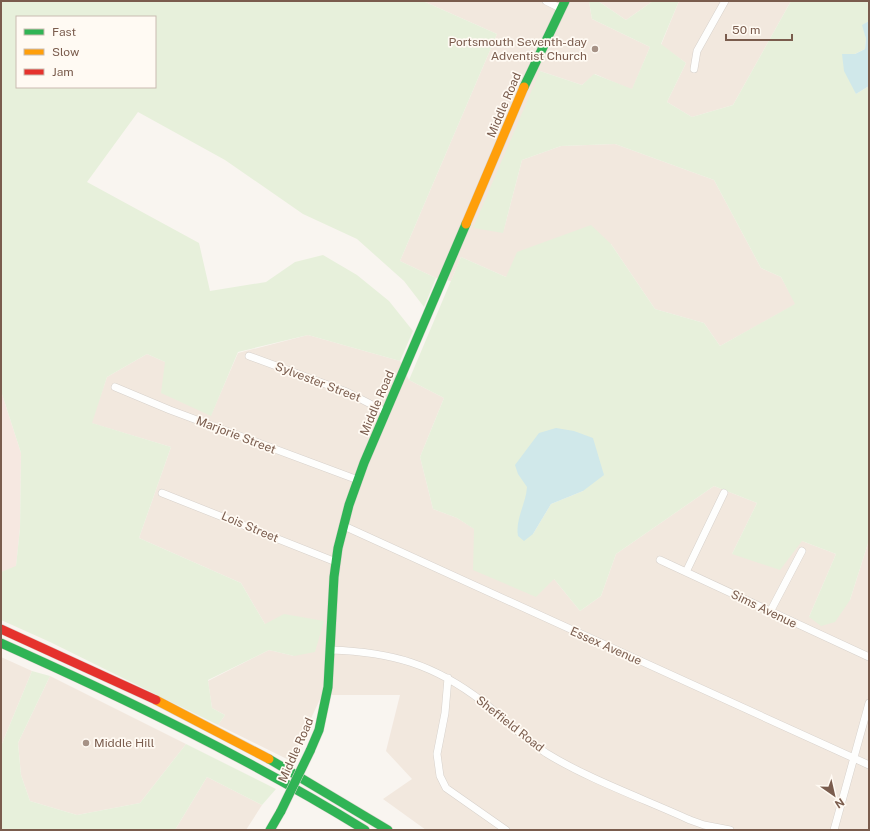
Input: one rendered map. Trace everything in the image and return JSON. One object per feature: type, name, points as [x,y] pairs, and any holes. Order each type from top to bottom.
[{"type":"main road","name":"Middle Road","points":[[270,830],[281,811],[318,734],[325,708],[330,674],[333,593],[336,562],[344,526],[358,480],[525,84],[563,5]]},
{"type":"main road","points":[[1,629],[118,681],[232,738],[315,785],[388,830]]},
{"type":"main road","points":[[1,642],[96,684],[177,723],[287,783],[365,830]]},
{"type":"street","points":[[546,1],[563,5]]},
{"type":"street","points":[[694,69],[697,51],[725,1]]},
{"type":"street","name":"Sylvester Street","points":[[249,356],[347,392],[386,412]]},
{"type":"street","name":"Marjorie Street","points":[[114,387],[170,410],[358,480]]},
{"type":"street","name":"Lois Street","points":[[162,493],[336,562]]},
{"type":"street","points":[[686,572],[724,493]]},
{"type":"street","name":"Essex Avenue","points":[[344,526],[869,765]]},
{"type":"street","points":[[770,612],[802,551]]},
{"type":"street","name":"Sims Avenue","points":[[660,560],[869,657]]},
{"type":"street","name":"Sheffield Road","points":[[330,650],[356,650],[395,656],[448,678],[483,702],[546,753],[704,827],[730,830]]},
{"type":"street","points":[[448,678],[445,713],[437,754],[440,776],[446,788],[506,830]]},
{"type":"street","points":[[834,830],[869,703]]},
{"type":"shaded area","points":[[423,1],[593,1],[589,2],[592,19],[650,47],[632,90],[595,74],[582,85],[540,71],[503,233],[522,160],[561,146],[615,144],[714,180],[761,268],[781,277],[796,304],[720,346],[704,323],[655,309],[611,244],[506,277],[461,257],[451,281],[436,278],[400,261],[497,34]]},
{"type":"shaded area","points":[[598,1],[653,1],[626,20]]},
{"type":"shaded area","points":[[679,1],[791,1],[733,105],[692,117],[667,102],[686,63],[661,45]]},
{"type":"shaded area","points":[[308,335],[400,361],[409,380],[444,398],[420,457],[433,509],[457,518],[554,579],[580,611],[601,596],[616,554],[714,486],[757,503],[732,554],[802,541],[836,554],[809,617],[850,600],[869,540],[869,830],[426,830],[383,799],[412,779],[386,751],[400,695],[322,695],[291,761],[218,725],[225,715],[212,708],[208,681],[269,650],[294,656],[265,624],[241,583],[139,538],[171,447],[91,423],[107,377],[147,354],[165,362],[211,415],[238,353]]},
{"type":"shaded area","points":[[1,391],[21,453],[20,528],[16,567],[1,572]]},
{"type":"shaded area","points":[[1,657],[32,671],[1,746]]},
{"type":"shaded area","points":[[50,676],[186,744],[140,803],[77,815],[30,801],[21,775],[18,743]]},
{"type":"shaded area","points":[[207,777],[262,805],[246,830],[175,830]]},
{"type":"green space","points":[[1,1],[423,1],[497,34],[400,261],[436,278],[424,307],[404,281],[357,239],[303,214],[225,160],[138,112],[87,182],[199,243],[210,291],[266,282],[295,262],[323,255],[357,275],[389,301],[413,331],[400,361],[308,335],[238,352],[211,416],[161,393],[165,362],[147,354],[107,377],[92,423],[171,447],[139,538],[241,583],[265,624],[284,614],[324,621],[315,652],[294,656],[269,650],[208,680],[212,708],[225,715],[218,725],[50,642],[1,620],[1,572],[16,566],[20,528],[21,453],[1,391]]},
{"type":"green space","points":[[598,1],[626,20],[653,1],[679,1],[661,44],[686,63],[667,102],[692,117],[733,105],[791,1],[869,1],[869,21],[863,25],[866,39],[865,49],[855,54],[843,54],[856,94],[869,86],[869,540],[850,600],[835,622],[821,626],[809,617],[836,554],[802,541],[780,570],[732,554],[757,503],[714,486],[616,554],[601,596],[580,611],[554,579],[536,597],[473,570],[474,529],[457,518],[433,509],[420,457],[444,398],[409,380],[461,257],[506,277],[517,252],[591,225],[611,244],[655,309],[704,323],[720,346],[795,304],[781,277],[761,268],[714,180],[615,144],[561,146],[522,160],[503,233],[473,228],[540,71],[582,85],[594,74],[632,89],[650,47],[592,19],[589,2]],"holes":[[[527,487],[583,491],[551,504],[533,534]]]},
{"type":"green space","points":[[32,671],[50,676],[18,743],[21,775],[30,801],[77,815],[140,803],[186,744],[276,789],[262,805],[207,777],[175,830],[1,830],[1,746]]},
{"type":"water","points":[[869,21],[869,86],[856,94],[844,71],[842,54],[855,54],[865,49],[866,39],[862,25]]},
{"type":"water","points":[[556,428],[574,431],[593,438],[604,475],[583,491],[551,504],[533,534],[524,541],[518,536],[517,530],[527,487],[518,474],[515,465],[539,433]]},
{"type":"traffic: fast","points":[[524,87],[565,1]]},
{"type":"traffic: fast","points":[[310,751],[319,730],[328,687],[334,577],[338,548],[349,505],[364,463],[466,224]]},
{"type":"traffic: fast","points":[[1,643],[186,730],[276,778],[365,830]]},
{"type":"traffic: fast","points":[[281,811],[310,751]]},
{"type":"traffic: fast","points":[[269,759],[388,830]]},
{"type":"traffic: fast","points":[[270,830],[281,811]]},
{"type":"traffic: slow","points":[[466,224],[524,87]]},
{"type":"traffic: slow","points":[[156,700],[269,759]]},
{"type":"traffic: jam","points":[[1,629],[156,700]]},
{"type":"place","name":"Portsmouth Seventh-day Adventist Church","points":[[595,49]]},
{"type":"place","name":"Middle Hill","points":[[86,743]]}]
